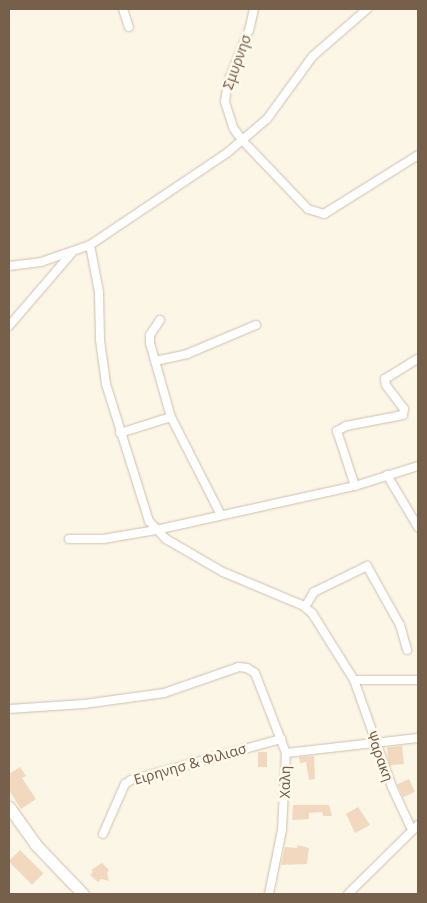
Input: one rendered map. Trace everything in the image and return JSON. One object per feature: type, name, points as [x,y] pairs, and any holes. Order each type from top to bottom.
[{"type":"main road","points":[[9,807],[36,845],[83,894]]},
{"type":"street","points":[[123,9],[128,27]]},
{"type":"street","name":"Σμυρνησ","points":[[254,9],[225,92],[229,116],[243,141],[308,209],[319,215],[380,181],[418,155]]},
{"type":"street","points":[[9,266],[71,254],[90,245],[243,141],[267,119],[313,56],[367,9]]},
{"type":"street","points":[[90,245],[99,292],[100,340],[106,384],[145,512],[156,530],[223,572],[305,607],[314,592],[367,566],[400,625],[407,650]]},
{"type":"street","points":[[9,326],[71,254]]},
{"type":"street","points":[[160,320],[150,335],[155,361],[171,418],[221,514]]},
{"type":"street","points":[[155,361],[187,354],[256,324]]},
{"type":"street","points":[[355,486],[337,431],[346,426],[403,415],[404,409],[386,385],[385,379],[418,358]]},
{"type":"street","points":[[120,434],[171,418]]},
{"type":"street","points":[[69,539],[103,538],[156,530],[221,514],[355,486],[418,466]]},
{"type":"street","points":[[387,475],[418,527]]},
{"type":"street","name":"Ψαρακη","points":[[305,607],[328,636],[354,680],[375,743],[415,828]]},
{"type":"street","name":"Χαλη","points":[[9,709],[84,704],[164,693],[240,666],[255,673],[286,753],[282,830],[270,894]]},
{"type":"street","points":[[354,680],[418,680]]},
{"type":"street","name":"Ειρηνησ & Φιλιασ","points":[[102,834],[125,784],[130,780],[281,738]]},
{"type":"street","points":[[286,753],[418,738]]},
{"type":"street","points":[[348,894],[415,828]]},
{"type":"building","points":[[402,746],[404,764],[389,765],[387,748]]},
{"type":"building","points":[[258,752],[267,752],[267,767],[258,767]]},
{"type":"building","points":[[314,756],[315,779],[309,780],[306,762],[300,763],[299,757]]},
{"type":"building","points":[[20,767],[26,776],[22,778],[36,799],[21,809],[9,790],[9,774]]},
{"type":"building","points":[[409,779],[415,792],[403,797],[397,784]]},
{"type":"building","points":[[293,805],[329,805],[332,816],[323,816],[322,812],[309,813],[309,819],[292,820]]},
{"type":"building","points":[[358,807],[370,825],[355,833],[346,814]]},
{"type":"building","points":[[298,845],[309,848],[307,864],[281,865],[285,847],[297,848]]},
{"type":"building","points":[[20,850],[43,873],[32,885],[9,862]]},
{"type":"building","points":[[102,863],[109,870],[107,873],[109,881],[101,879],[98,882],[90,875],[93,872],[91,870]]}]
